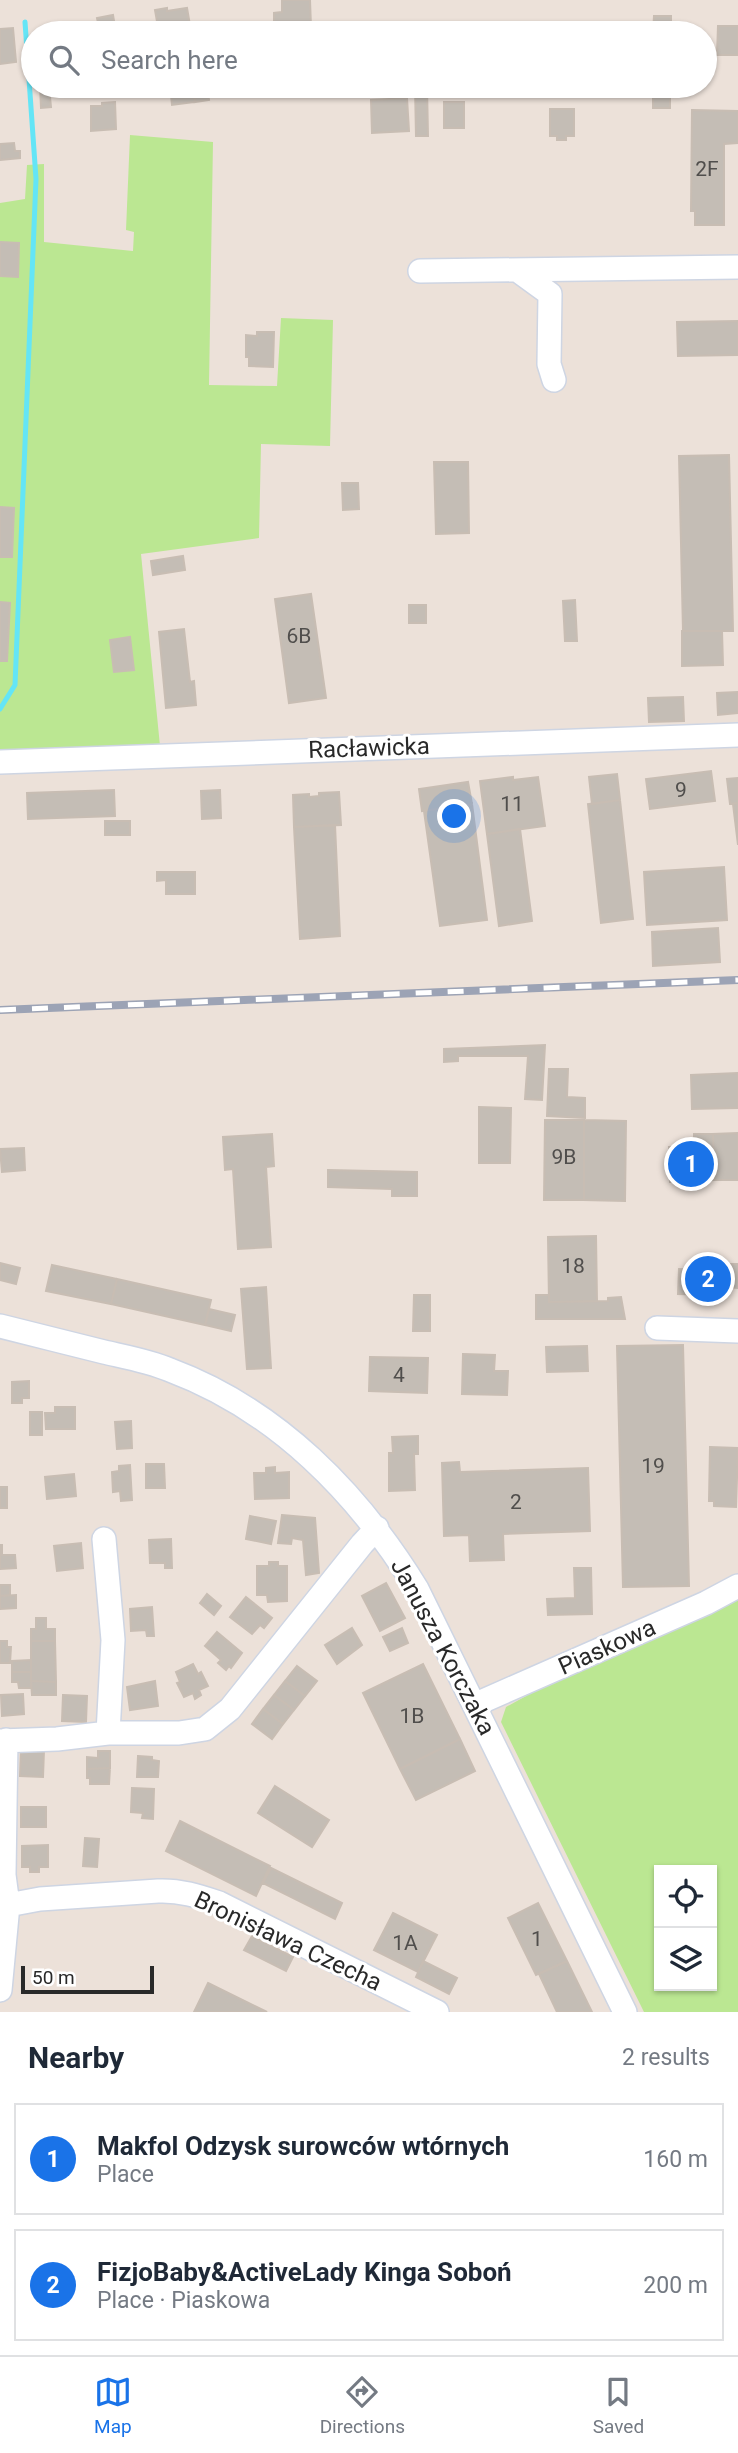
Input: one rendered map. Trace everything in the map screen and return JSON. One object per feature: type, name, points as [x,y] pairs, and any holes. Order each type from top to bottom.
[{"type":"street","points":[[420,271],[738,267]]},
{"type":"street","points":[[517,270],[550,294],[549,364],[554,380]]},
{"type":"street","name":"Racławicka","points":[[0,762],[738,735]]},
{"type":"street","name":"Janusza Korczaka","points":[[0,1326],[150,1363],[188,1377],[248,1409],[296,1445],[341,1485],[377,1528],[417,1588],[625,2012]]},
{"type":"street","points":[[657,1328],[738,1331]]},
{"type":"street","points":[[0,1990],[8,1905],[4,1875],[3,1741],[108,1733],[179,1733],[205,1729],[230,1709],[377,1528]]},
{"type":"street","points":[[104,1539],[113,1640],[108,1733]]},
{"type":"street","name":"Piaskowa","points":[[474,1704],[706,1603],[738,1586]]},
{"type":"street","name":"Bronisława Czecha","points":[[8,1905],[40,1899],[158,1891],[195,1895],[219,1903],[437,2012]]},
{"type":"green space","points":[[130,135],[213,142],[209,385],[277,386],[281,318],[333,320],[330,446],[261,444],[259,538],[141,554],[160,746],[0,754],[0,203],[25,199],[27,165],[44,164],[44,242],[133,251],[134,232],[126,230]]},
{"type":"green space","points":[[738,1597],[738,2012],[644,2012],[501,1722],[506,1707],[526,1696],[525,1690]]},
{"type":"building","points":[[282,0],[310,0],[311,21],[274,21],[274,13],[282,12]]},
{"type":"building","points":[[187,8],[189,21],[157,21],[155,10]]},
{"type":"building","points":[[113,15],[114,21],[98,21],[97,18]]},
{"type":"building","points":[[654,16],[671,16],[671,21],[654,21]]},
{"type":"building","points":[[718,26],[738,26],[738,55],[717,55]]},
{"type":"building","points":[[13,28],[16,62],[0,64],[0,29]]},
{"type":"building","points":[[41,98],[50,98],[51,107],[41,108]]},
{"type":"building","points":[[171,98],[194,98],[195,102],[172,105]]},
{"type":"building","points":[[194,98],[209,98],[209,100],[195,102]]},
{"type":"building","points":[[407,98],[409,131],[372,133],[371,100]]},
{"type":"building","points":[[415,98],[427,98],[428,136],[416,136]]},
{"type":"building","points":[[653,98],[670,98],[670,108],[653,108]]},
{"type":"building","points":[[115,102],[116,129],[91,131],[91,106]]},
{"type":"building","points":[[444,102],[464,102],[464,128],[444,128]]},
{"type":"building","points":[[550,109],[574,109],[574,136],[557,140],[557,136],[550,136]]},
{"type":"building","points":[[692,110],[738,111],[738,143],[724,144],[724,225],[695,225],[695,211],[691,211]]},
{"type":"building","points":[[14,143],[15,151],[20,151],[20,158],[0,160],[0,144]]},
{"type":"building","points":[[0,242],[19,243],[18,277],[0,276]]},
{"type":"building","points":[[738,321],[738,355],[678,356],[677,322]]},
{"type":"building","points":[[257,332],[274,332],[273,367],[249,366],[249,357],[246,357],[246,335],[257,336]]},
{"type":"building","points":[[729,455],[733,631],[683,631],[679,456]]},
{"type":"building","points":[[434,462],[468,462],[469,533],[436,534]]},
{"type":"building","points":[[342,483],[358,483],[359,509],[343,510]]},
{"type":"building","points":[[0,507],[14,508],[12,557],[0,557]]},
{"type":"building","points":[[183,556],[185,570],[153,575],[151,561]]},
{"type":"building","points":[[311,594],[326,698],[289,703],[275,599]]},
{"type":"building","points":[[575,600],[577,641],[565,641],[563,601]]},
{"type":"building","points":[[0,602],[10,603],[7,661],[0,661]]},
{"type":"building","points":[[409,605],[426,605],[426,623],[409,623]]},
{"type":"building","points":[[184,629],[190,682],[194,681],[196,705],[166,708],[159,632]]},
{"type":"building","points":[[682,631],[722,631],[723,665],[682,666]]},
{"type":"building","points":[[130,637],[134,670],[114,672],[110,640]]},
{"type":"building","points":[[738,692],[738,713],[718,715],[717,693]]},
{"type":"building","points":[[683,697],[684,721],[649,722],[648,698]]},
{"type":"building","points":[[711,771],[715,801],[650,809],[646,779]]},
{"type":"building","points":[[617,774],[620,800],[592,804],[589,777]]},
{"type":"building","points":[[513,777],[513,780],[538,777],[545,826],[487,834],[480,781]]},
{"type":"building","points":[[738,778],[738,803],[730,804],[727,779]]},
{"type":"building","points":[[468,782],[472,804],[422,811],[419,789]]},
{"type":"building","points":[[114,790],[115,816],[28,819],[27,793]]},
{"type":"building","points":[[220,790],[221,818],[202,819],[201,791]]},
{"type":"building","points":[[339,792],[341,825],[294,827],[293,795],[309,794],[309,797],[319,796],[319,793]]},
{"type":"building","points":[[620,800],[633,919],[601,923],[588,804]]},
{"type":"building","points":[[738,803],[738,845],[733,804]]},
{"type":"building","points":[[472,804],[487,920],[440,926],[424,811]]},
{"type":"building","points":[[105,821],[130,821],[130,835],[105,835]]},
{"type":"building","points":[[335,825],[340,936],[300,939],[294,827]]},
{"type":"building","points":[[520,829],[532,921],[499,926],[487,834]]},
{"type":"building","points":[[724,867],[727,920],[647,925],[644,872]]},
{"type":"building","points":[[157,872],[195,872],[195,894],[166,894],[166,880],[157,881]]},
{"type":"building","points":[[718,928],[720,962],[653,966],[652,932]]},
{"type":"building","points":[[545,1045],[542,1100],[525,1099],[528,1056],[458,1056],[458,1061],[444,1062],[444,1049]]},
{"type":"building","points":[[549,1069],[568,1069],[567,1097],[585,1098],[585,1118],[547,1116]]},
{"type":"building","points":[[738,1073],[738,1108],[692,1109],[691,1075]]},
{"type":"building","points":[[479,1107],[511,1108],[510,1163],[479,1163]]},
{"type":"building","points":[[545,1120],[584,1120],[584,1200],[544,1200]]},
{"type":"building","points":[[584,1120],[626,1121],[625,1201],[584,1200]]},
{"type":"building","points":[[738,1133],[738,1180],[714,1180],[713,1134]]},
{"type":"building","points":[[272,1134],[274,1166],[266,1167],[271,1247],[238,1249],[233,1169],[225,1170],[223,1137]]},
{"type":"building","points":[[694,1134],[713,1134],[714,1180],[670,1182],[669,1147],[694,1146]]},
{"type":"building","points":[[24,1148],[25,1170],[2,1172],[0,1149]]},
{"type":"building","points":[[328,1170],[417,1172],[417,1196],[392,1196],[392,1189],[328,1187]]},
{"type":"building","points":[[596,1236],[597,1301],[549,1302],[548,1237]]},
{"type":"building","points":[[0,1263],[20,1268],[16,1284],[0,1280]]},
{"type":"building","points":[[723,1264],[738,1264],[738,1288],[715,1286],[715,1295],[678,1294],[679,1269],[723,1271]]},
{"type":"building","points":[[52,1265],[117,1279],[111,1304],[46,1291]]},
{"type":"building","points":[[117,1279],[211,1300],[205,1325],[111,1304]]},
{"type":"building","points":[[266,1287],[271,1368],[247,1369],[241,1289]]},
{"type":"building","points":[[414,1295],[430,1295],[430,1331],[413,1331]]},
{"type":"building","points":[[536,1295],[549,1295],[549,1302],[608,1301],[608,1298],[621,1297],[625,1319],[536,1319]]},
{"type":"building","points":[[209,1309],[235,1315],[231,1331],[205,1325]]},
{"type":"building","points":[[683,1345],[689,1586],[623,1587],[617,1346]]},
{"type":"building","points":[[587,1346],[588,1371],[547,1372],[546,1347]]},
{"type":"building","points":[[463,1354],[495,1355],[494,1371],[508,1371],[507,1395],[462,1394]]},
{"type":"building","points":[[370,1357],[428,1358],[427,1393],[369,1391]]},
{"type":"building","points":[[29,1381],[29,1398],[22,1398],[22,1403],[12,1403],[12,1382]]},
{"type":"building","points":[[55,1407],[75,1407],[75,1429],[46,1429],[45,1413],[55,1413]]},
{"type":"building","points":[[30,1412],[42,1412],[42,1435],[30,1435]]},
{"type":"building","points":[[131,1421],[132,1448],[117,1449],[115,1422]]},
{"type":"building","points":[[418,1436],[418,1454],[414,1454],[415,1490],[389,1491],[389,1453],[393,1453],[392,1437]]},
{"type":"building","points":[[710,1447],[738,1448],[736,1507],[714,1506],[714,1501],[709,1501]]},
{"type":"building","points":[[459,1462],[460,1472],[588,1468],[590,1531],[503,1534],[504,1560],[470,1561],[469,1535],[444,1536],[442,1463]]},
{"type":"building","points":[[146,1464],[164,1464],[165,1488],[146,1488]]},
{"type":"building","points":[[130,1465],[132,1500],[121,1501],[120,1491],[113,1492],[112,1472],[119,1471],[119,1466]]},
{"type":"building","points":[[275,1467],[275,1473],[289,1472],[289,1498],[255,1499],[254,1473],[266,1473],[266,1468]]},
{"type":"building","points":[[74,1474],[76,1496],[47,1499],[45,1477]]},
{"type":"building","points":[[0,1487],[7,1487],[7,1508],[0,1508]]},
{"type":"building","points":[[282,1515],[315,1518],[319,1573],[306,1575],[303,1540],[292,1538],[291,1544],[278,1543]]},
{"type":"building","points":[[250,1516],[276,1521],[271,1544],[246,1539]]},
{"type":"building","points":[[171,1539],[172,1568],[165,1568],[165,1563],[150,1563],[149,1540]]},
{"type":"building","points":[[81,1543],[83,1568],[57,1571],[54,1546]]},
{"type":"building","points":[[0,1545],[2,1555],[15,1555],[16,1568],[0,1569]]},
{"type":"building","points":[[269,1562],[287,1566],[287,1601],[268,1602],[267,1595],[257,1595],[257,1566],[269,1566]]},
{"type":"building","points":[[574,1568],[591,1568],[592,1614],[548,1615],[547,1599],[575,1598]]},
{"type":"building","points":[[386,1583],[405,1618],[380,1631],[362,1596]]},
{"type":"building","points":[[0,1585],[10,1585],[10,1595],[0,1596]]},
{"type":"building","points":[[207,1594],[221,1606],[214,1615],[200,1603]]},
{"type":"building","points":[[16,1595],[16,1608],[0,1609],[0,1596]]},
{"type":"building","points":[[246,1597],[272,1618],[264,1628],[260,1625],[252,1634],[230,1617]]},
{"type":"building","points":[[152,1607],[154,1636],[147,1636],[146,1630],[131,1631],[130,1609]]},
{"type":"building","points":[[36,1618],[46,1618],[46,1629],[55,1629],[55,1641],[31,1641],[31,1629],[36,1629]]},
{"type":"building","points":[[352,1628],[362,1645],[337,1664],[325,1645]]},
{"type":"building","points":[[402,1628],[408,1643],[390,1651],[383,1637]]},
{"type":"building","points":[[217,1632],[242,1653],[231,1668],[229,1666],[226,1670],[218,1663],[221,1660],[205,1646]]},
{"type":"building","points":[[0,1641],[7,1641],[7,1647],[11,1647],[10,1663],[0,1663]]},
{"type":"building","points":[[31,1641],[55,1641],[56,1682],[31,1681]]},
{"type":"building","points":[[31,1660],[31,1672],[12,1672],[12,1661]]},
{"type":"building","points":[[193,1664],[198,1674],[201,1672],[208,1686],[199,1690],[201,1695],[195,1699],[193,1693],[184,1697],[177,1683],[180,1682],[176,1672]]},
{"type":"building","points":[[423,1664],[460,1739],[400,1769],[363,1693]]},
{"type":"building","points":[[297,1666],[317,1681],[305,1696],[285,1681]]},
{"type":"building","points":[[12,1672],[31,1672],[31,1688],[19,1688],[18,1682],[12,1682]]},
{"type":"building","points":[[31,1681],[56,1682],[56,1695],[32,1695]]},
{"type":"building","points":[[155,1681],[158,1706],[130,1710],[127,1687]]},
{"type":"building","points":[[285,1681],[305,1696],[294,1710],[274,1695]]},
{"type":"building","points":[[23,1694],[24,1714],[2,1716],[1,1695]]},
{"type":"building","points":[[63,1695],[87,1696],[86,1722],[62,1721]]},
{"type":"building","points":[[274,1695],[294,1710],[283,1724],[263,1709]]},
{"type":"building","points":[[263,1709],[283,1724],[272,1739],[252,1724]]},
{"type":"building","points":[[460,1739],[475,1771],[416,1800],[400,1769]]},
{"type":"building","points":[[21,1749],[44,1750],[43,1777],[20,1776]]},
{"type":"building","points":[[98,1751],[110,1751],[110,1768],[87,1769],[87,1757],[98,1758]]},
{"type":"building","points":[[138,1756],[152,1757],[152,1760],[159,1761],[158,1777],[137,1777]]},
{"type":"building","points":[[110,1768],[109,1784],[90,1784],[87,1769]]},
{"type":"building","points":[[275,1786],[329,1820],[312,1847],[258,1813]]},
{"type":"building","points":[[132,1788],[154,1789],[153,1819],[142,1818],[143,1813],[131,1812]]},
{"type":"building","points":[[21,1807],[46,1807],[46,1827],[21,1827]]},
{"type":"building","points":[[180,1821],[270,1866],[256,1896],[166,1851]]},
{"type":"building","points":[[85,1838],[99,1839],[97,1867],[83,1866]]},
{"type":"building","points":[[48,1845],[48,1867],[39,1867],[39,1872],[30,1872],[30,1867],[22,1867],[22,1846]]},
{"type":"building","points":[[271,1868],[342,1903],[335,1919],[263,1883]]},
{"type":"building","points":[[538,1903],[567,1961],[536,1975],[508,1918]]},
{"type":"building","points":[[393,1913],[437,1935],[418,1972],[374,1950]]},
{"type":"building","points":[[252,1936],[293,1957],[286,1971],[244,1950]]},
{"type":"building","points":[[423,1961],[457,1978],[449,1994],[416,1977]]},
{"type":"building","points":[[567,1961],[592,2012],[557,2012],[539,1974]]},
{"type":"building","points":[[208,1983],[267,2012],[194,2012]]},
{"type":"waterway","points":[[0,709],[15,685],[36,179],[30,98]]},
{"type":"railway","points":[[0,1010],[738,980]]},
{"type":"place","name":"Makfol Odzysk surowców wtórnych","points":[[691,1164]]},
{"type":"place","name":"FizjoBaby&ActiveLady Kinga Soboń","points":[[708,1279]]}]
